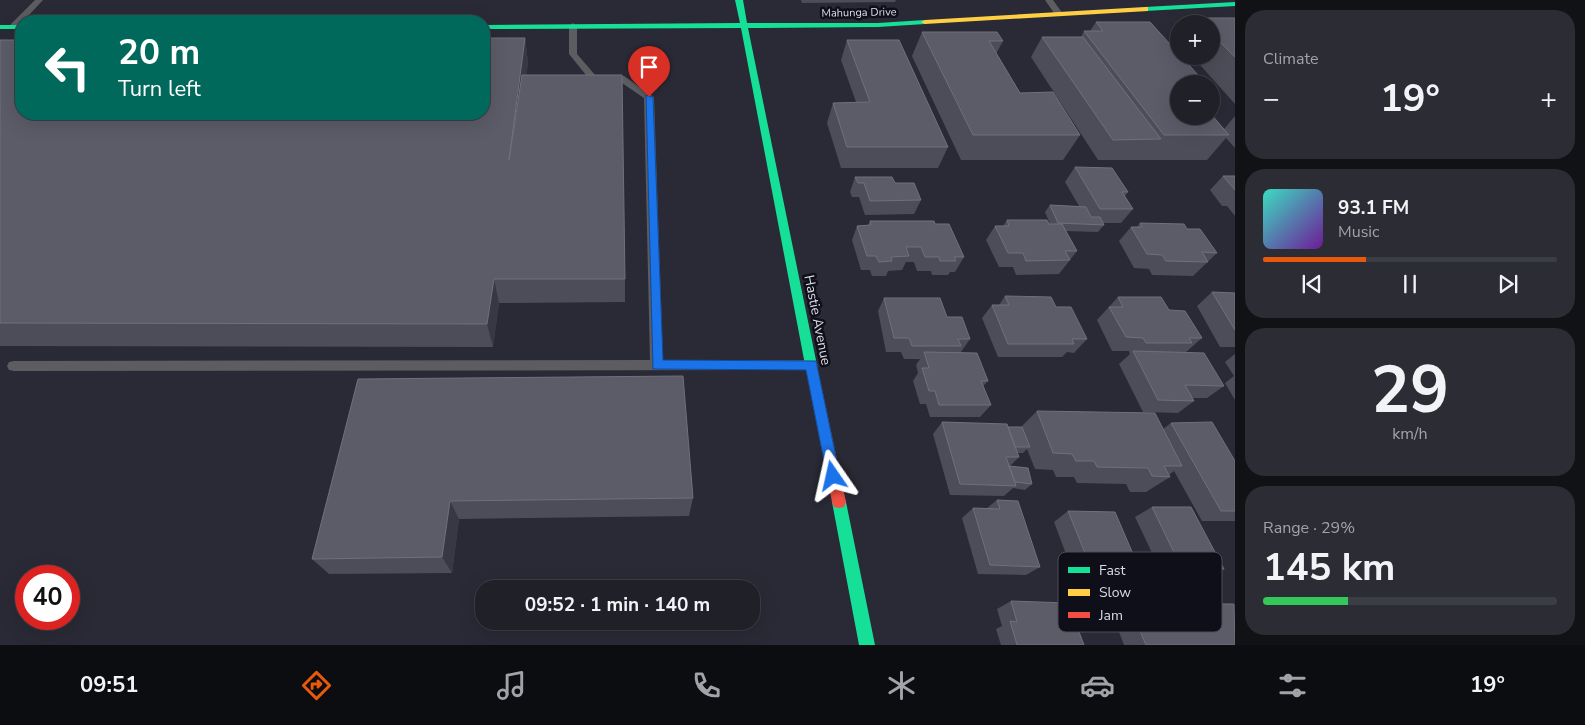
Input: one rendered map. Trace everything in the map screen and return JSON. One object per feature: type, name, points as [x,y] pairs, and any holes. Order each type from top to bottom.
[{"type":"main road","name":"Hastie Avenue","points":[[739,0],[867,645]]},
{"type":"main road","name":"Mahunga Drive","points":[[490,27],[878,25],[1235,2]]},
{"type":"main road","points":[[0,27],[15,27]]},
{"type":"lane","points":[[27,15],[39,0]]},
{"type":"lane","points":[[1049,0],[1059,14]]},
{"type":"lane","points":[[573,26],[573,54],[593,78]]},
{"type":"lane","points":[[576,78],[621,78],[649,97],[657,365]]},
{"type":"lane","points":[[14,366],[811,365]]},
{"type":"building","points":[[1220,18],[1235,18],[1235,57],[1220,42]]},
{"type":"building","points":[[1096,22],[1150,22],[1170,44],[1170,65],[1189,65],[1198,75],[1170,75],[1170,125],[1220,124],[1229,135],[1164,135],[1084,31],[1103,31]]},
{"type":"building","points":[[922,32],[997,32],[1003,41],[989,41],[1020,93],[1053,92],[1080,135],[973,135]]},
{"type":"building","points":[[1042,37],[1083,37],[1161,139],[1113,140]]},
{"type":"building","points":[[490,38],[525,38],[509,160],[522,75],[622,75],[625,279],[494,279],[487,324],[0,323],[0,40],[15,40],[15,120],[490,120]]},
{"type":"building","points":[[847,40],[899,40],[948,147],[847,147],[833,103],[870,102]]},
{"type":"building","points":[[1075,167],[1112,168],[1128,192],[1122,192],[1133,209],[1100,209]]},
{"type":"building","points":[[1223,176],[1235,176],[1235,190]]},
{"type":"building","points":[[855,177],[892,177],[895,183],[914,183],[921,200],[870,201],[864,183],[858,183]]},
{"type":"building","points":[[1050,205],[1086,207],[1091,217],[1100,217],[1104,225],[1058,223]]},
{"type":"building","points":[[1007,220],[1047,220],[1049,224],[1062,224],[1077,251],[1065,251],[1070,260],[1026,261],[1023,253],[1008,253],[995,226],[1009,226]]},
{"type":"building","points":[[870,221],[934,221],[935,224],[949,224],[964,257],[954,257],[956,261],[940,261],[939,257],[925,257],[921,247],[906,247],[909,256],[891,257],[892,261],[879,262],[876,256],[867,256],[857,226],[871,225]]},
{"type":"building","points":[[1140,223],[1184,224],[1187,229],[1200,229],[1217,253],[1202,252],[1208,262],[1166,261],[1162,255],[1147,254],[1131,227],[1142,227]]},
{"type":"building","points":[[1212,292],[1235,293],[1235,330]]},
{"type":"building","points":[[1005,296],[1051,297],[1056,307],[1071,307],[1087,339],[1072,339],[1074,344],[1008,344],[992,305],[1009,305]]},
{"type":"building","points":[[1118,297],[1161,297],[1169,310],[1185,311],[1202,338],[1189,338],[1192,343],[1146,343],[1143,338],[1126,337],[1109,307],[1123,307]]},
{"type":"building","points":[[884,298],[940,298],[947,317],[962,317],[970,339],[958,339],[961,346],[912,346],[909,338],[894,338]]},
{"type":"building","points":[[1133,351],[1204,353],[1224,386],[1185,385],[1194,401],[1158,400]]},
{"type":"building","points":[[924,352],[977,353],[988,381],[981,381],[991,405],[939,405],[935,391],[929,391],[922,368],[929,368]]},
{"type":"building","points":[[683,376],[693,498],[450,501],[442,557],[312,559],[358,379]]},
{"type":"building","points":[[1037,411],[1155,413],[1182,466],[1164,466],[1170,477],[1152,476],[1148,468],[1097,467],[1094,461],[1076,461],[1072,454],[1053,453]]},
{"type":"building","points":[[942,422],[1007,424],[1019,457],[1006,457],[1016,486],[960,484]]},
{"type":"building","points":[[1212,422],[1235,461],[1235,511],[1221,511],[1171,423]]},
{"type":"building","points":[[1008,427],[1022,427],[1030,447],[1015,447]]},
{"type":"building","points":[[1009,466],[1028,468],[1032,484],[1015,482]]},
{"type":"building","points":[[997,500],[1018,501],[1040,567],[990,565],[973,508],[1000,509]]},
{"type":"building","points":[[1152,507],[1191,507],[1215,552],[1174,552]]},
{"type":"building","points":[[1068,511],[1115,512],[1132,552],[1085,552]]},
{"type":"building","points":[[1011,601],[1058,603],[1058,632],[1079,632],[1084,645],[1017,645],[1010,621],[1017,622]]},
{"type":"building","points":[[1222,604],[1234,604],[1235,645],[1146,645],[1140,632],[1222,632]]},
{"type":"traffic: fast","points":[[739,0],[812,370]]},
{"type":"traffic: fast","points":[[1145,9],[1235,4]]},
{"type":"traffic: fast","points":[[490,27],[878,25],[925,22]]},
{"type":"traffic: fast","points":[[0,27],[15,27]]},
{"type":"traffic: fast","points":[[839,502],[867,645]]},
{"type":"traffic: slow","points":[[925,22],[1145,9]]},
{"type":"traffic: jam","points":[[812,370],[839,502]]},
{"type":"route","points":[[649,97],[657,365],[811,365],[833,476]]}]
